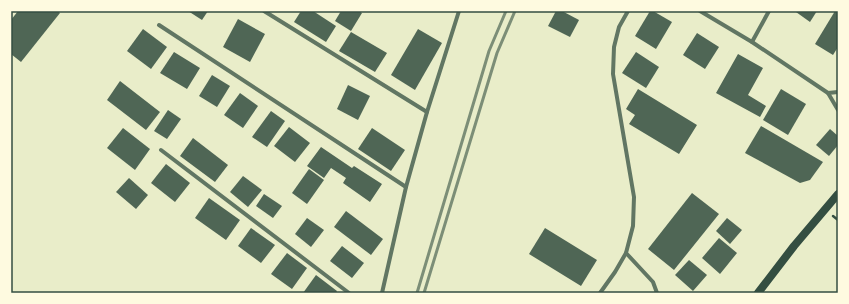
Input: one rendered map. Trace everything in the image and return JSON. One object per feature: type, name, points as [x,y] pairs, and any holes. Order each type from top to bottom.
[{"type":"main road","points":[[758,293],[794,246],[838,194]]},
{"type":"street","points":[[264,11],[427,112]]},
{"type":"street","points":[[382,293],[406,187],[427,112],[459,11]]},
{"type":"street","points":[[600,293],[626,253],[633,226],[634,197],[612,74],[614,47],[619,27],[628,11]]},
{"type":"street","points":[[700,11],[752,42],[828,93],[838,110]]},
{"type":"street","points":[[752,42],[769,11]]},
{"type":"street","points":[[159,25],[406,187]]},
{"type":"street","points":[[828,93],[838,92]]},
{"type":"street","points":[[161,150],[349,293]]},
{"type":"street","points":[[626,253],[653,282],[657,293]]},
{"type":"building","points":[[18,11],[58,11],[60,13],[21,62],[11,54],[11,20]]},
{"type":"building","points":[[188,11],[208,11],[202,20]]},
{"type":"building","points":[[301,11],[313,11],[336,26],[326,42],[294,22]]},
{"type":"building","points":[[341,11],[359,11],[362,13],[351,31],[335,21]]},
{"type":"building","points":[[556,11],[562,11],[579,20],[570,37],[548,26]]},
{"type":"building","points":[[650,11],[653,11],[672,22],[656,49],[635,36]]},
{"type":"building","points":[[817,11],[810,22],[796,12]]},
{"type":"building","points":[[835,11],[838,11],[838,47],[833,55],[815,44]]},
{"type":"building","points":[[238,19],[265,34],[250,62],[223,47]]},
{"type":"building","points":[[143,29],[167,47],[151,69],[127,51]]},
{"type":"building","points":[[418,29],[442,43],[415,90],[391,75]]},
{"type":"building","points":[[351,32],[387,53],[375,72],[339,51]]},
{"type":"building","points":[[697,33],[719,47],[705,69],[683,55]]},
{"type":"building","points":[[174,52],[200,68],[187,89],[160,73]]},
{"type":"building","points":[[636,52],[659,67],[646,88],[622,73]]},
{"type":"building","points":[[738,54],[763,68],[748,95],[766,106],[760,117],[716,93]]},
{"type":"building","points":[[212,75],[230,86],[217,107],[199,96]]},
{"type":"building","points":[[120,81],[160,112],[146,130],[107,100]]},
{"type":"building","points":[[348,85],[370,96],[358,120],[337,109]]},
{"type":"building","points":[[638,89],[697,125],[679,154],[629,124],[635,115],[626,109]]},
{"type":"building","points":[[781,89],[806,104],[788,135],[763,120]]},
{"type":"building","points":[[240,93],[258,106],[243,128],[224,115]]},
{"type":"building","points":[[168,110],[181,119],[167,139],[154,131]]},
{"type":"building","points":[[271,111],[285,121],[267,147],[252,137]]},
{"type":"building","points":[[761,126],[823,162],[810,180],[800,183],[745,153]]},
{"type":"building","points":[[289,127],[310,143],[295,162],[274,146]]},
{"type":"building","points":[[123,128],[150,149],[135,170],[107,148]]},
{"type":"building","points":[[372,128],[405,150],[391,171],[358,149]]},
{"type":"building","points":[[830,129],[838,136],[838,145],[829,156],[816,145]]},
{"type":"building","points":[[193,138],[228,165],[215,182],[180,156]]},
{"type":"building","points":[[321,147],[352,168],[354,166],[382,184],[370,202],[343,183],[346,178],[331,168],[324,178],[307,166]]},
{"type":"building","points":[[166,164],[190,183],[175,202],[151,183]]},
{"type":"building","points":[[309,169],[324,180],[307,204],[292,193]]},
{"type":"building","points":[[243,176],[262,190],[248,207],[230,192]]},
{"type":"building","points":[[129,178],[148,195],[136,209],[116,192]]},
{"type":"building","points":[[692,193],[719,214],[674,270],[648,249]]},
{"type":"building","points":[[264,194],[282,206],[273,218],[256,206]]},
{"type":"building","points":[[209,198],[240,220],[226,240],[195,218]]},
{"type":"building","points":[[346,211],[383,239],[371,255],[334,227]]},
{"type":"building","points":[[307,218],[324,230],[311,247],[295,234]]},
{"type":"building","points":[[727,218],[742,230],[730,244],[716,231]]},
{"type":"building","points":[[251,228],[275,245],[261,263],[238,246]]},
{"type":"building","points":[[545,228],[597,260],[581,286],[529,254]]},
{"type":"building","points":[[719,238],[737,253],[720,274],[702,258]]},
{"type":"building","points":[[342,246],[364,263],[352,278],[330,261]]},
{"type":"building","points":[[287,253],[307,268],[292,289],[271,274]]},
{"type":"building","points":[[689,260],[707,275],[693,291],[675,275]]},
{"type":"building","points":[[316,275],[337,291],[336,293],[303,293]]},
{"type":"railway","points":[[417,293],[489,51],[506,11]]},
{"type":"railway","points":[[424,293],[497,53],[515,11]]}]
